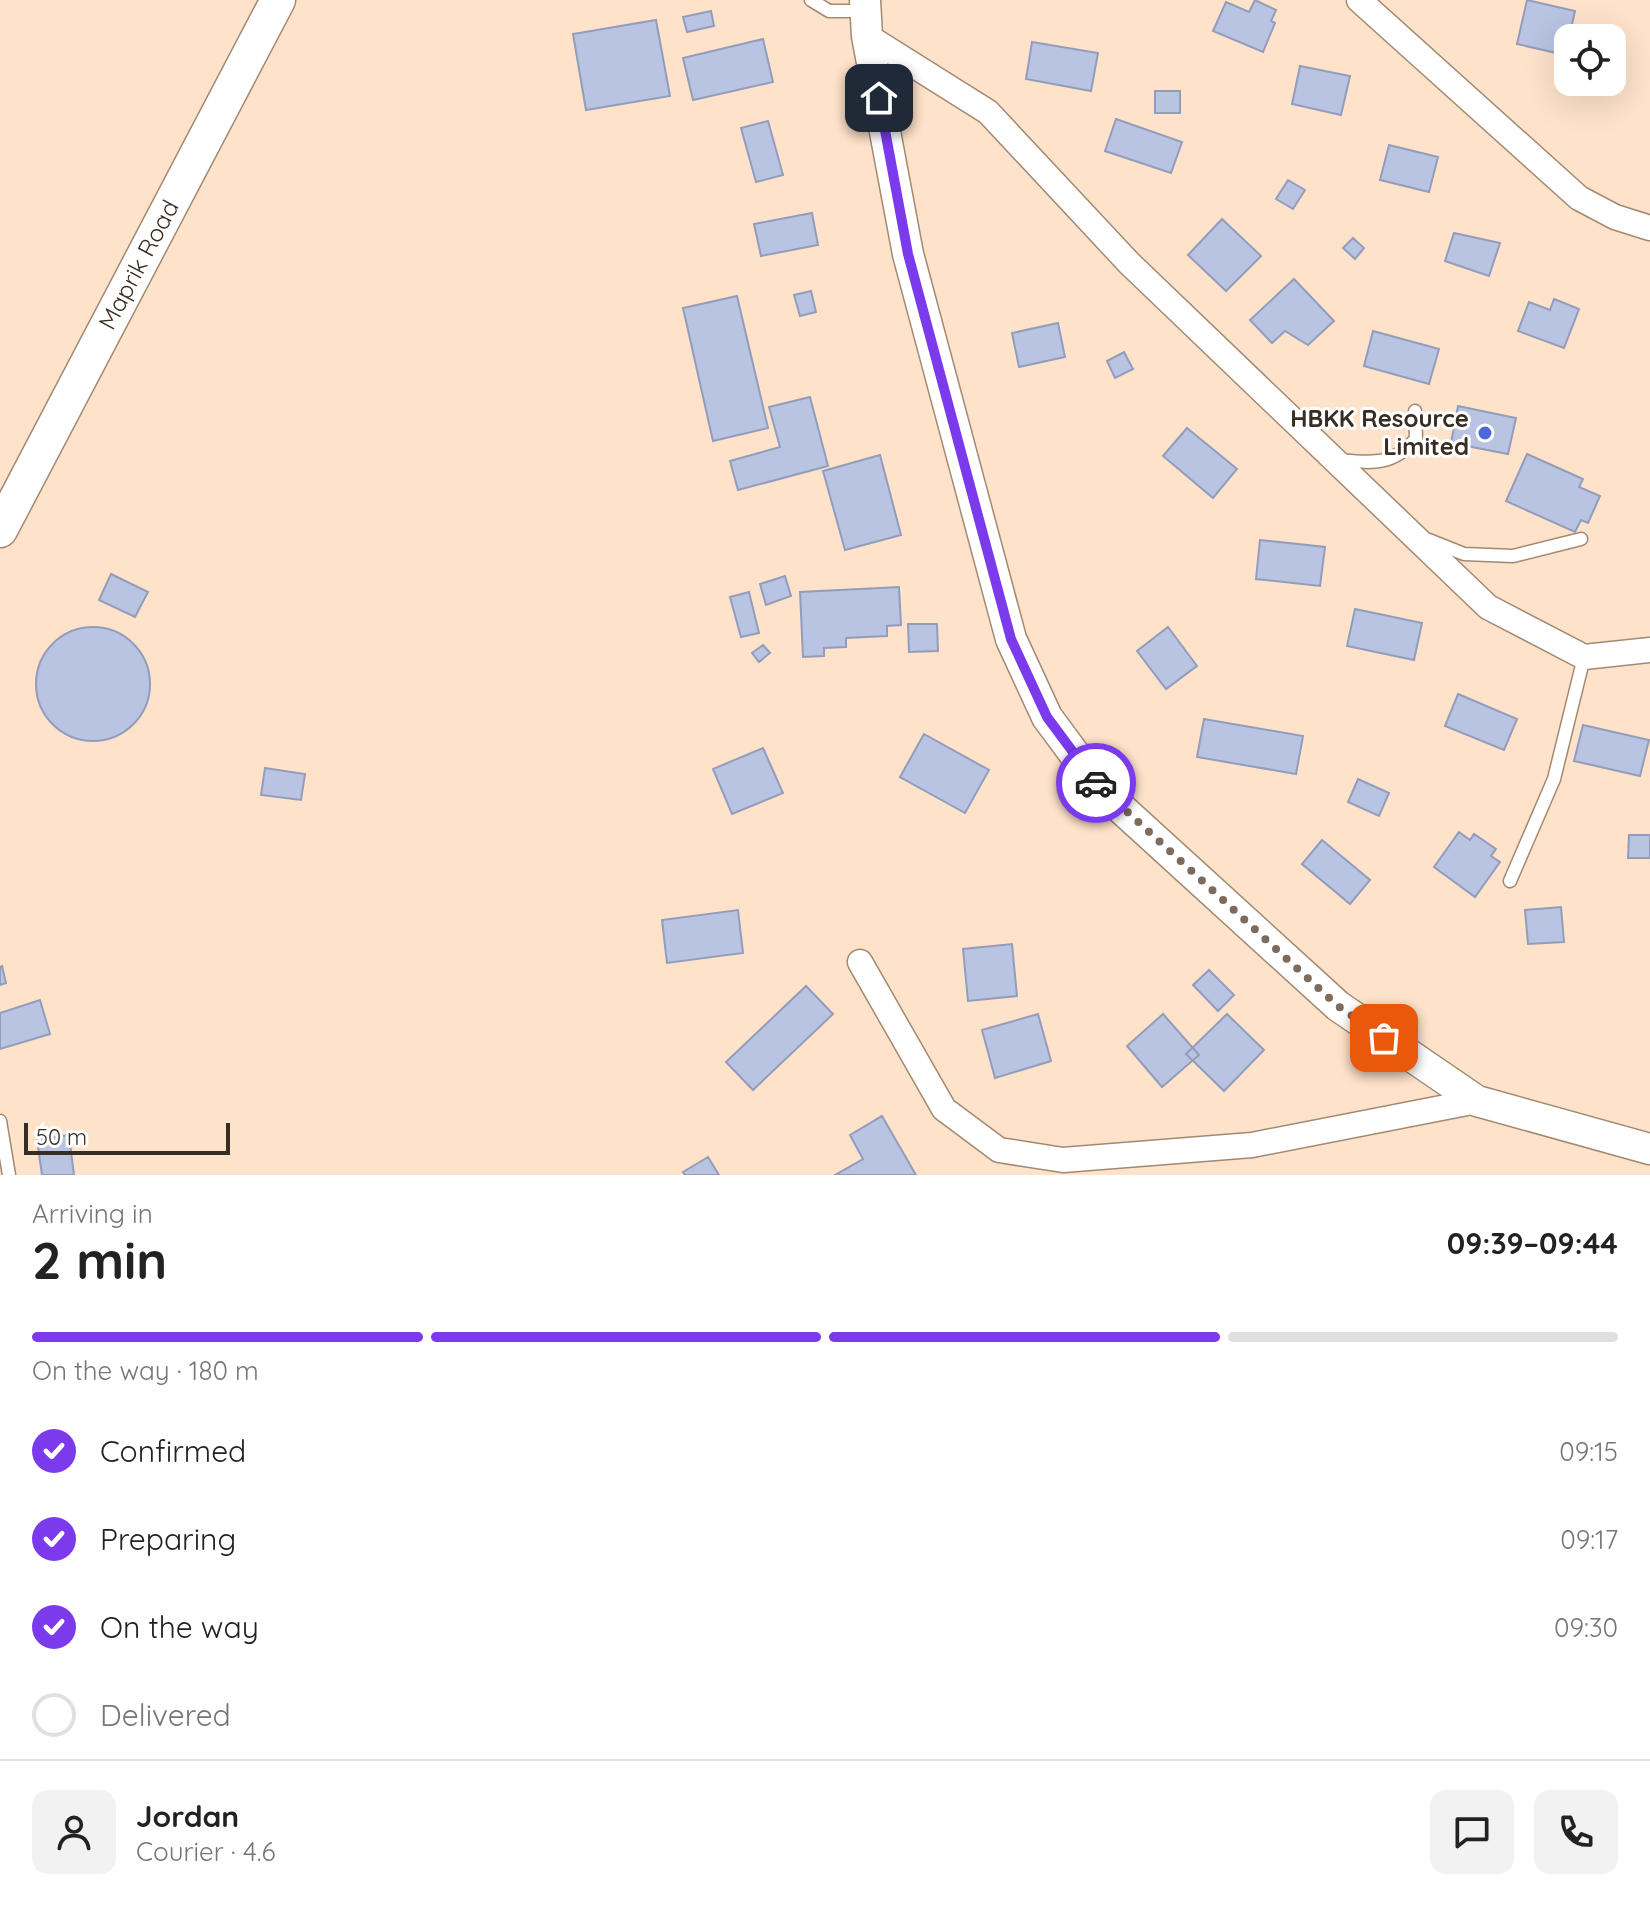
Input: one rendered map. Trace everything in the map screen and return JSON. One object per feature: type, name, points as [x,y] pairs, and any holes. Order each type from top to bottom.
[{"type":"main road","name":"Maprik Road","points":[[0,530],[278,0]]},
{"type":"street","points":[[1359,0],[1579,198],[1615,217],[1650,228]]},
{"type":"street","points":[[866,16],[988,112],[1129,263],[1488,607],[1584,657],[1650,650]]},
{"type":"street","points":[[866,16],[912,270],[1011,639],[1047,717],[1101,790],[1338,1006],[1477,1101],[1650,1149]]},
{"type":"street","points":[[860,962],[944,1109],[999,1150],[1063,1160],[1252,1145],[1477,1101]]},
{"type":"lane","points":[[811,0],[829,11],[866,16]]},
{"type":"lane","points":[[1334,459],[1370,463],[1400,456],[1416,439],[1415,411]]},
{"type":"lane","points":[[1412,533],[1464,554],[1476,555],[1513,556],[1581,539]]},
{"type":"lane","points":[[1510,881],[1554,779],[1584,657]]},
{"type":"lane","points":[[0,1121],[9,1175]]},
{"type":"building","points":[[1255,0],[1276,10],[1271,21],[1275,23],[1263,52],[1213,31],[1226,2],[1249,12]]},
{"type":"building","points":[[1527,0],[1575,11],[1572,24],[1554,24],[1554,52],[1517,44]]},
{"type":"building","points":[[711,11],[714,26],[687,32],[683,17]]},
{"type":"building","points":[[656,20],[670,96],[586,110],[573,34]]},
{"type":"building","points":[[763,39],[773,82],[693,100],[683,58]]},
{"type":"building","points":[[1032,42],[1098,53],[1091,91],[1026,79]]},
{"type":"building","points":[[1300,66],[1350,76],[1341,115],[1292,104]]},
{"type":"building","points":[[1155,91],[1180,91],[1180,113],[1155,113]]},
{"type":"building","points":[[1116,119],[1182,142],[1171,173],[1105,151]]},
{"type":"building","points":[[768,121],[783,175],[756,182],[741,128]]},
{"type":"building","points":[[1389,145],[1438,157],[1429,192],[1380,180]]},
{"type":"building","points":[[1288,180],[1305,190],[1293,209],[1276,199]]},
{"type":"building","points":[[812,213],[818,245],[761,256],[754,224]]},
{"type":"building","points":[[1222,219],[1261,256],[1226,291],[1188,255]]},
{"type":"building","points":[[1454,233],[1500,243],[1489,276],[1445,261]]},
{"type":"building","points":[[1353,238],[1364,248],[1355,259],[1343,248]]},
{"type":"building","points":[[1294,279],[1334,321],[1308,345],[1285,331],[1272,343],[1250,320]]},
{"type":"building","points":[[811,291],[816,312],[800,316],[794,295]]},
{"type":"building","points":[[737,296],[768,428],[713,441],[683,308]]},
{"type":"building","points":[[1554,299],[1579,309],[1564,348],[1518,331],[1529,302],[1550,310]]},
{"type":"building","points":[[1058,323],[1065,357],[1019,367],[1012,333]]},
{"type":"building","points":[[1373,331],[1439,349],[1429,384],[1364,366]]},
{"type":"building","points":[[1124,352],[1133,369],[1115,378],[1107,361]]},
{"type":"building","points":[[810,397],[828,466],[738,490],[730,461],[780,447],[769,407]]},
{"type":"building","points":[[1458,406],[1516,418],[1508,454],[1451,443]]},
{"type":"building","points":[[1187,428],[1237,469],[1213,498],[1163,456]]},
{"type":"building","points":[[1527,454],[1583,479],[1579,487],[1600,496],[1588,523],[1581,520],[1575,532],[1506,501]]},
{"type":"building","points":[[880,455],[901,535],[845,550],[823,471]]},
{"type":"building","points":[[1260,540],[1325,547],[1320,586],[1256,579]]},
{"type":"building","points":[[111,574],[148,592],[135,617],[99,600]]},
{"type":"building","points":[[785,576],[791,596],[766,605],[760,584]]},
{"type":"building","points":[[899,587],[901,625],[887,626],[887,636],[846,638],[846,647],[824,648],[824,656],[803,657],[800,592]]},
{"type":"building","points":[[749,592],[759,633],[741,637],[730,597]]},
{"type":"building","points":[[1355,609],[1422,623],[1414,660],[1347,646]]},
{"type":"building","points":[[908,624],[937,624],[938,651],[909,652]]},
{"type":"building","points":[[93,627],[115,632],[133,644],[145,662],[150,684],[145,706],[133,724],[115,736],[93,741],[71,736],[53,724],[41,706],[36,684],[41,662],[53,644],[71,632]]},
{"type":"building","points":[[1168,627],[1197,666],[1166,689],[1137,651]]},
{"type":"building","points":[[763,645],[770,653],[759,662],[752,653]]},
{"type":"building","points":[[1458,694],[1517,719],[1504,750],[1445,726]]},
{"type":"building","points":[[1204,719],[1303,736],[1296,774],[1197,757]]},
{"type":"building","points":[[1583,725],[1649,740],[1640,776],[1574,761]]},
{"type":"building","points":[[924,734],[989,770],[965,813],[900,777]]},
{"type":"building","points":[[763,748],[783,793],[732,814],[713,769]]},
{"type":"building","points":[[265,768],[305,774],[301,800],[261,795]]},
{"type":"building","points":[[1358,779],[1389,793],[1379,816],[1348,802]]},
{"type":"building","points":[[1459,832],[1470,840],[1474,834],[1496,849],[1491,856],[1500,862],[1475,897],[1434,867]]},
{"type":"building","points":[[1629,835],[1650,835],[1650,858],[1628,858]]},
{"type":"building","points":[[1322,840],[1370,880],[1350,904],[1302,864]]},
{"type":"building","points":[[1561,907],[1564,942],[1528,944],[1525,910]]},
{"type":"building","points":[[738,910],[743,953],[667,963],[662,920]]},
{"type":"building","points":[[1012,944],[1017,996],[968,1001],[963,949]]},
{"type":"building","points":[[0,967],[6,983],[0,985]]},
{"type":"building","points":[[1209,970],[1234,995],[1218,1011],[1193,985]]},
{"type":"building","points":[[806,986],[833,1014],[753,1090],[726,1062]]},
{"type":"building","points":[[40,1000],[50,1034],[0,1049],[0,1013]]},
{"type":"building","points":[[1038,1014],[1051,1061],[995,1078],[982,1030]]},
{"type":"building","points":[[1163,1014],[1199,1055],[1162,1087],[1127,1046]]},
{"type":"building","points":[[1227,1014],[1264,1050],[1224,1091],[1186,1054]]},
{"type":"building","points":[[882,1116],[916,1175],[835,1175],[863,1159],[850,1135]]},
{"type":"building","points":[[69,1135],[74,1175],[42,1175],[37,1140]]},
{"type":"building","points":[[708,1157],[719,1175],[685,1175],[683,1172]]},
{"type":"way so far","points":[[1096,783],[1338,1006],[1384,1038]]},
{"type":"place","name":"HBKK Resource Limited","points":[[1485,433]]},
{"type":"route","points":[[879,98],[908,254],[1011,639],[1047,717],[1096,783]]}]
